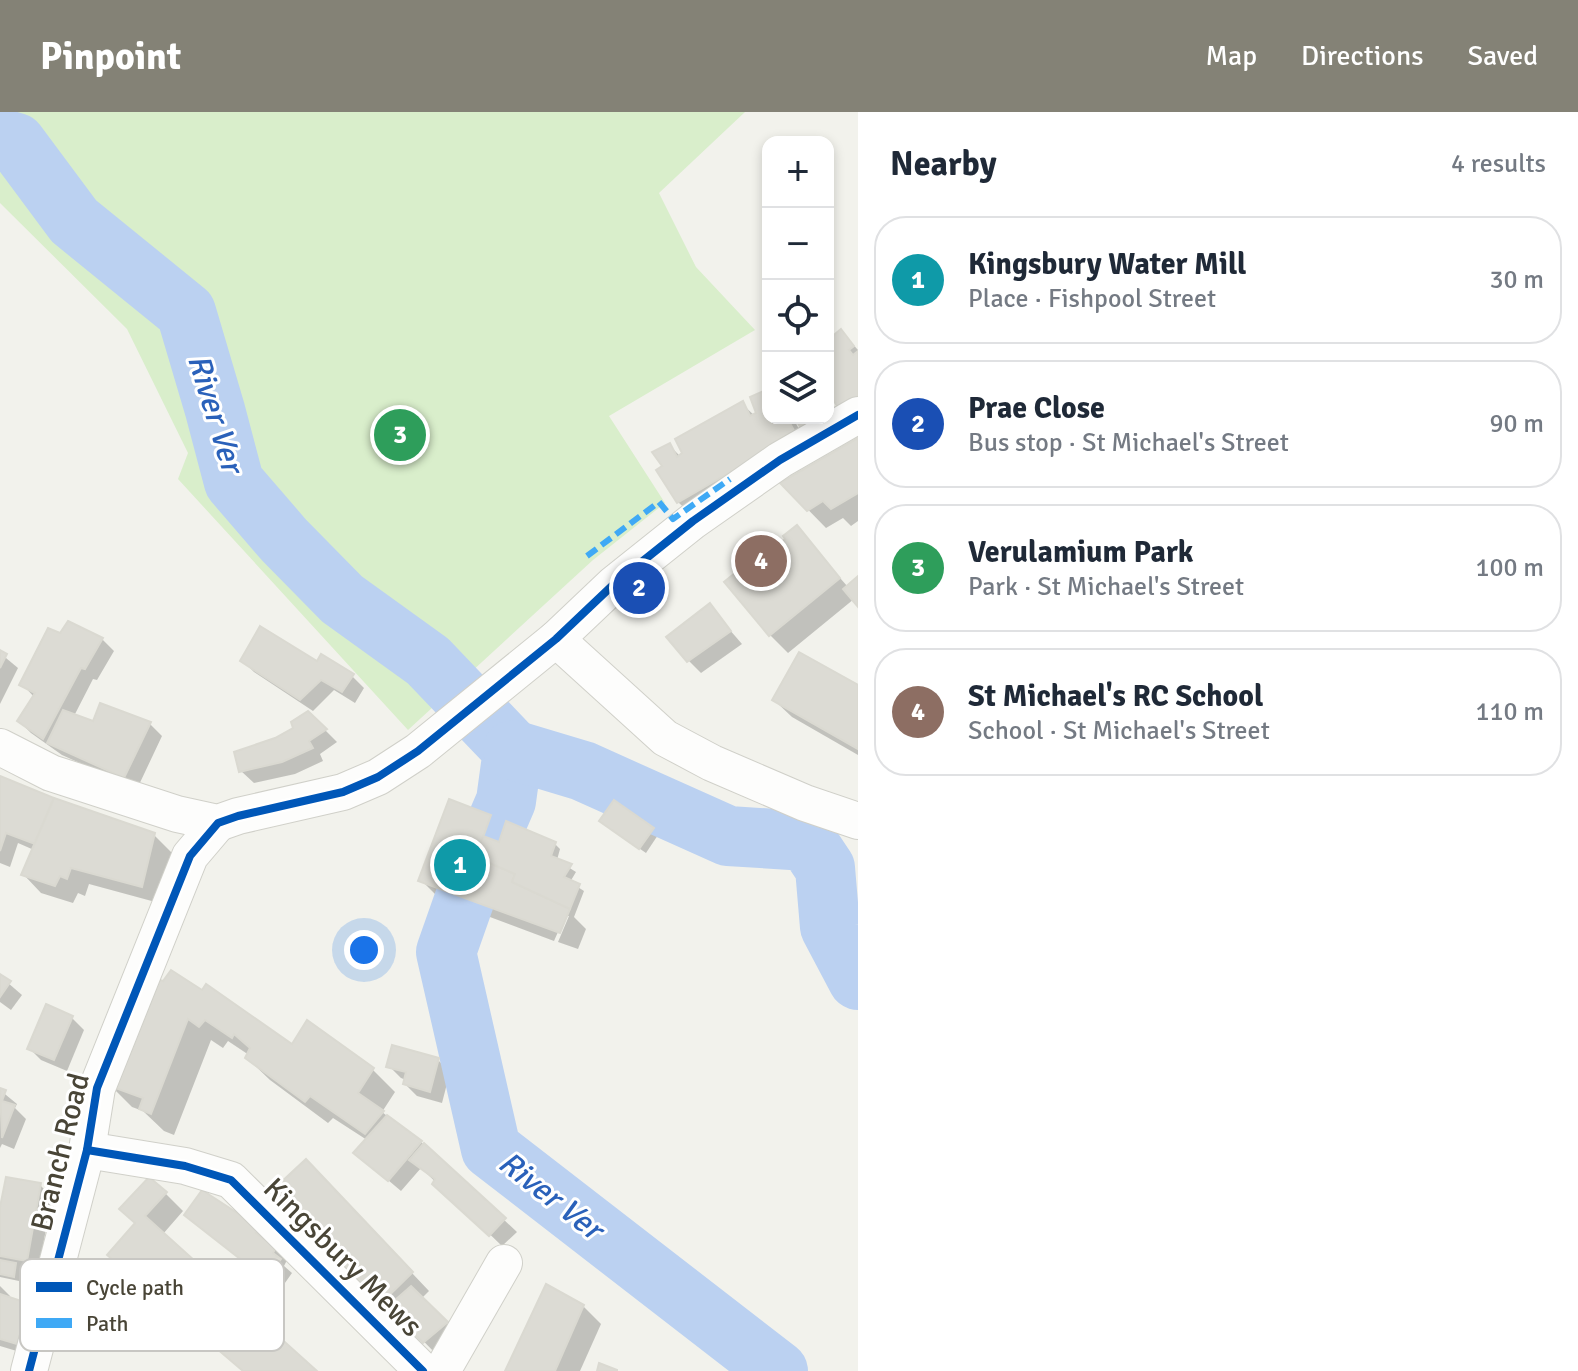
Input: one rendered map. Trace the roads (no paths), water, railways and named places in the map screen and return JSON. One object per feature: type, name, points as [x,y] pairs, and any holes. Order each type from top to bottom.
[{"type":"street","points":[[0,747],[51,773],[177,814],[218,823],[343,792],[378,777],[418,751],[556,639],[614,584],[693,521],[780,460],[858,415]]},
{"type":"street","points":[[556,639],[665,738],[712,763],[805,803],[858,821]]},
{"type":"street","name":"Branch Road","points":[[53,1259],[87,1150],[97,1088],[190,856],[218,823]]},
{"type":"street","name":"Kingsbury Mews","points":[[87,1150],[185,1166],[231,1180],[423,1371]]},
{"type":"street","name":"Kingsbury Mews","points":[[442,1371],[504,1263]]},
{"type":"waterway","name":"River Ver","points":[[0,138],[16,143],[74,221],[186,312],[234,482],[284,540],[342,599],[428,661],[513,750],[506,801],[481,859]]},
{"type":"waterway","name":"River Ver","points":[[513,750],[583,771],[728,836],[807,841],[825,868],[830,927],[858,980]]},
{"type":"waterway","name":"River Ver","points":[[465,898],[446,952],[491,1149],[778,1371]]},
{"type":"place","name":"Verulamium Park","points":[[400,435]]},
{"type":"place","name":"St Michael's RC School","points":[[761,561]]},
{"type":"place","name":"Prae Close","points":[[639,588]]},
{"type":"place","name":"Kingsbury Water Mill","points":[[460,865]]}]
